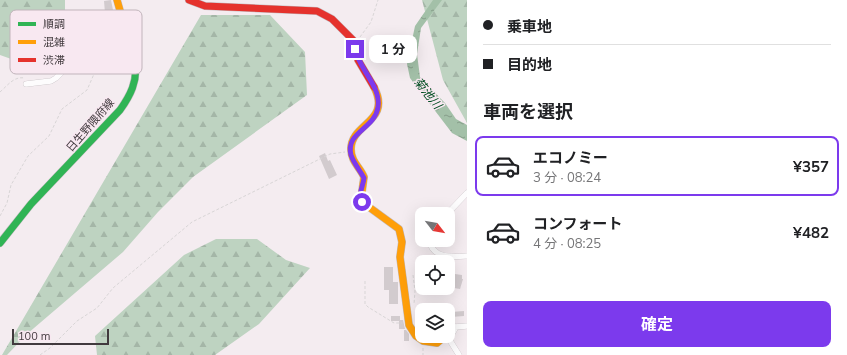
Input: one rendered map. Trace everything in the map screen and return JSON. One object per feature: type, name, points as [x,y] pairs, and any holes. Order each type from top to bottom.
[{"type":"street","name":"日生野隈府線","points":[[117,0],[120,10]]},
{"type":"street","points":[[189,0],[205,6],[317,11],[332,20],[356,43],[355,49],[357,58],[373,84],[378,96],[378,107],[375,117],[369,126],[353,139],[350,144],[351,154],[357,169],[361,171],[364,178],[360,198],[362,202],[394,224],[399,229],[402,236],[400,257],[411,321],[415,333]]},
{"type":"street","points":[[26,81],[51,81],[60,74]]},
{"type":"street","name":"日生野隈府線","points":[[0,243],[16,222],[113,118],[130,96],[135,82],[136,74]]},
{"type":"street","points":[[454,207],[467,193]]},
{"type":"street","points":[[432,247],[433,250],[440,255],[446,257],[467,256]]},
{"type":"street","points":[[459,355],[449,339],[456,327],[467,326]]},
{"type":"path","points":[[356,43],[371,22],[378,0]]},
{"type":"path","points":[[0,216],[7,203],[11,185],[28,156],[49,136],[62,110],[87,90],[94,74]]},
{"type":"path","points":[[0,92],[13,80],[20,77],[26,81]]},
{"type":"path","points":[[40,355],[50,348],[77,321],[97,308],[113,288],[192,222],[330,154],[343,152],[351,154]]},
{"type":"path","points":[[412,275],[415,291],[413,307]]},
{"type":"path","points":[[365,280],[366,304],[368,307],[394,323],[411,321],[415,324]]},
{"type":"green space","points":[[0,0],[65,0],[65,10],[10,10],[10,59],[0,55]]},
{"type":"green space","points":[[422,0],[467,0],[467,123],[443,80]]},
{"type":"green space","points":[[201,15],[270,15],[305,52],[307,95],[193,177],[158,212],[123,252],[27,334],[7,355],[2,355]]},
{"type":"green space","points":[[216,239],[257,239],[286,260],[310,268],[259,324],[215,355],[97,355],[95,336],[184,255]]},
{"type":"water","name":"菊池川","points":[[433,0],[442,0],[421,28],[417,54],[420,77],[445,103],[456,119],[467,125],[467,141],[452,133],[410,78],[407,64],[415,26]]},
{"type":"building","points":[[111,0],[113,10],[105,10],[104,1]]},
{"type":"building","points":[[325,153],[337,175],[329,179],[319,156]]},
{"type":"building","points":[[384,267],[393,267],[393,282],[398,282],[398,304],[389,304],[389,290],[384,290]]},
{"type":"building","points":[[455,274],[462,275],[463,279],[460,289],[455,288]]},
{"type":"building","points":[[464,311],[464,316],[455,317],[455,312]]},
{"type":"building","points":[[391,316],[400,316],[400,320],[403,320],[405,329],[399,329],[399,321],[391,321]]},
{"type":"building","points":[[404,330],[406,330],[409,334],[409,341],[404,341]]},
{"type":"traffic: fast","points":[[0,243],[31,204],[120,110],[132,88],[135,74]]},
{"type":"traffic: slow","points":[[117,0],[120,10]]},
{"type":"traffic: slow","points":[[374,87],[378,99],[378,108],[375,115],[357,133],[353,140],[351,154],[364,177],[361,199],[362,202],[399,229],[402,242],[400,257],[409,325],[415,334]]},
{"type":"traffic: jam","points":[[189,0],[205,6],[317,11],[332,19],[356,43],[358,60],[374,87]]},
{"type":"route","points":[[355,49],[357,58],[373,84],[378,96],[378,107],[375,117],[369,126],[357,134],[350,144],[351,154],[357,169],[361,171],[364,178],[360,198],[362,202]]}]
